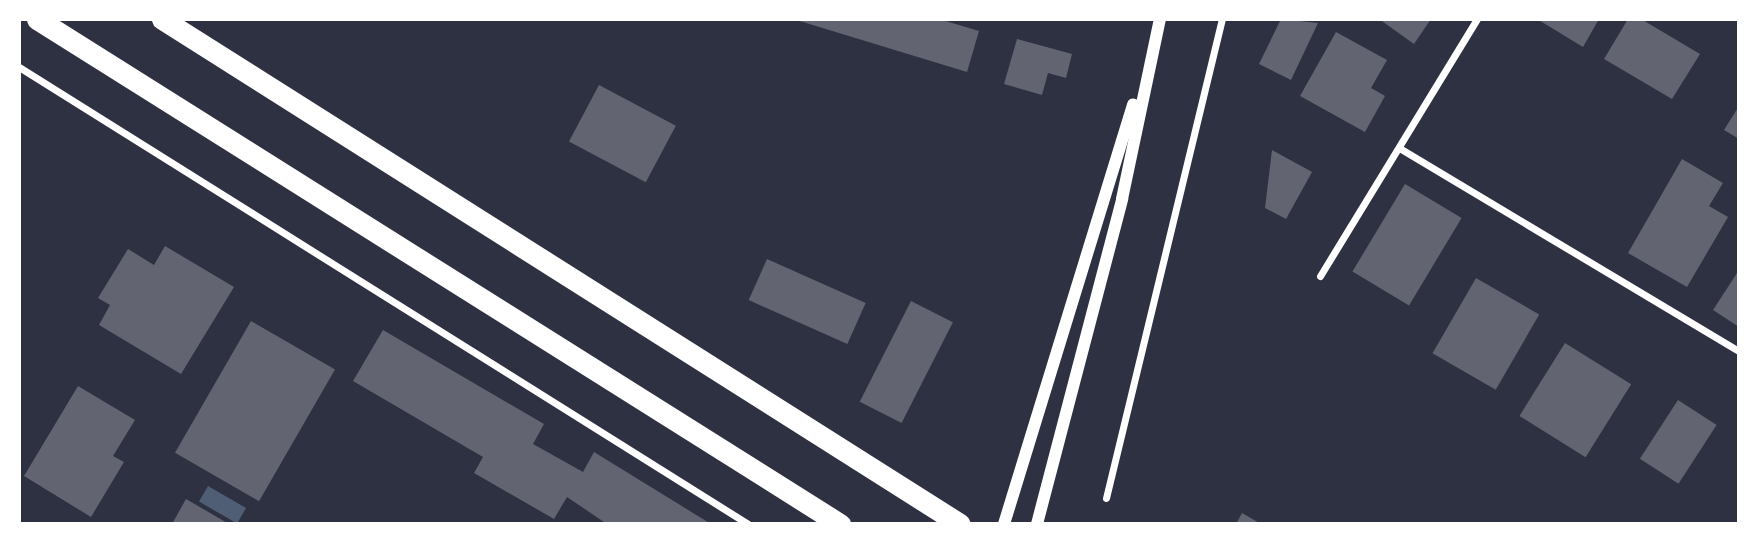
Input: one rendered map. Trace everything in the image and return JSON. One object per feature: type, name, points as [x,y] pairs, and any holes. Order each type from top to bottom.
[{"type":"highway","points":[[37,19],[840,524]]},
{"type":"highway","points":[[162,19],[955,520]]},
{"type":"street","points":[[1037,524],[1122,199],[1144,78],[1160,19]]},
{"type":"street","points":[[1106,498],[1222,19]]},
{"type":"street","points":[[1320,276],[1401,149],[1477,19]]},
{"type":"street","points":[[19,67],[748,524]]},
{"type":"street","points":[[1004,524],[1120,138],[1144,78]]},
{"type":"street","points":[[1401,149],[1739,351]]},
{"type":"water","points":[[208,486],[246,508],[237,524],[199,502]]},
{"type":"building","points":[[793,19],[939,19],[979,31],[967,72]]},
{"type":"building","points":[[1281,19],[1318,23],[1291,80],[1259,64]]},
{"type":"building","points":[[1379,19],[1431,19],[1414,44]]},
{"type":"building","points":[[1537,19],[1599,19],[1583,47]]},
{"type":"building","points":[[1628,19],[1641,19],[1700,54],[1672,99],[1604,59]]},
{"type":"building","points":[[1336,32],[1387,60],[1371,88],[1385,96],[1365,132],[1300,96]]},
{"type":"building","points":[[1017,39],[1072,54],[1066,78],[1048,73],[1042,95],[1004,84]]},
{"type":"building","points":[[599,85],[676,126],[646,182],[569,142]]},
{"type":"building","points":[[1739,106],[1739,139],[1724,130]]},
{"type":"building","points":[[1272,150],[1312,172],[1286,219],[1265,208]]},
{"type":"building","points":[[1682,159],[1723,183],[1709,206],[1728,217],[1687,287],[1628,253]]},
{"type":"building","points":[[1405,184],[1462,218],[1409,305],[1352,271]]},
{"type":"building","points":[[165,246],[234,287],[181,374],[99,325],[110,305],[98,298],[128,249],[154,265]]},
{"type":"building","points":[[767,259],[866,303],[847,344],[749,300]]},
{"type":"building","points":[[1739,270],[1739,327],[1713,310]]},
{"type":"building","points":[[1476,278],[1539,314],[1496,390],[1432,353]]},
{"type":"building","points":[[911,301],[953,322],[902,423],[860,402]]},
{"type":"building","points":[[251,321],[335,369],[259,501],[175,453]]},
{"type":"building","points":[[383,330],[544,424],[533,444],[583,472],[594,452],[711,524],[607,524],[567,497],[554,519],[474,473],[483,457],[353,381]]},
{"type":"building","points":[[1565,343],[1631,384],[1586,457],[1519,416]]},
{"type":"building","points":[[78,386],[135,420],[113,456],[124,462],[91,517],[24,476]]},
{"type":"building","points":[[1678,400],[1717,425],[1678,484],[1640,459]]},
{"type":"building","points":[[186,499],[229,524],[172,524]]},
{"type":"building","points":[[1242,513],[1261,524],[1236,524]]}]
